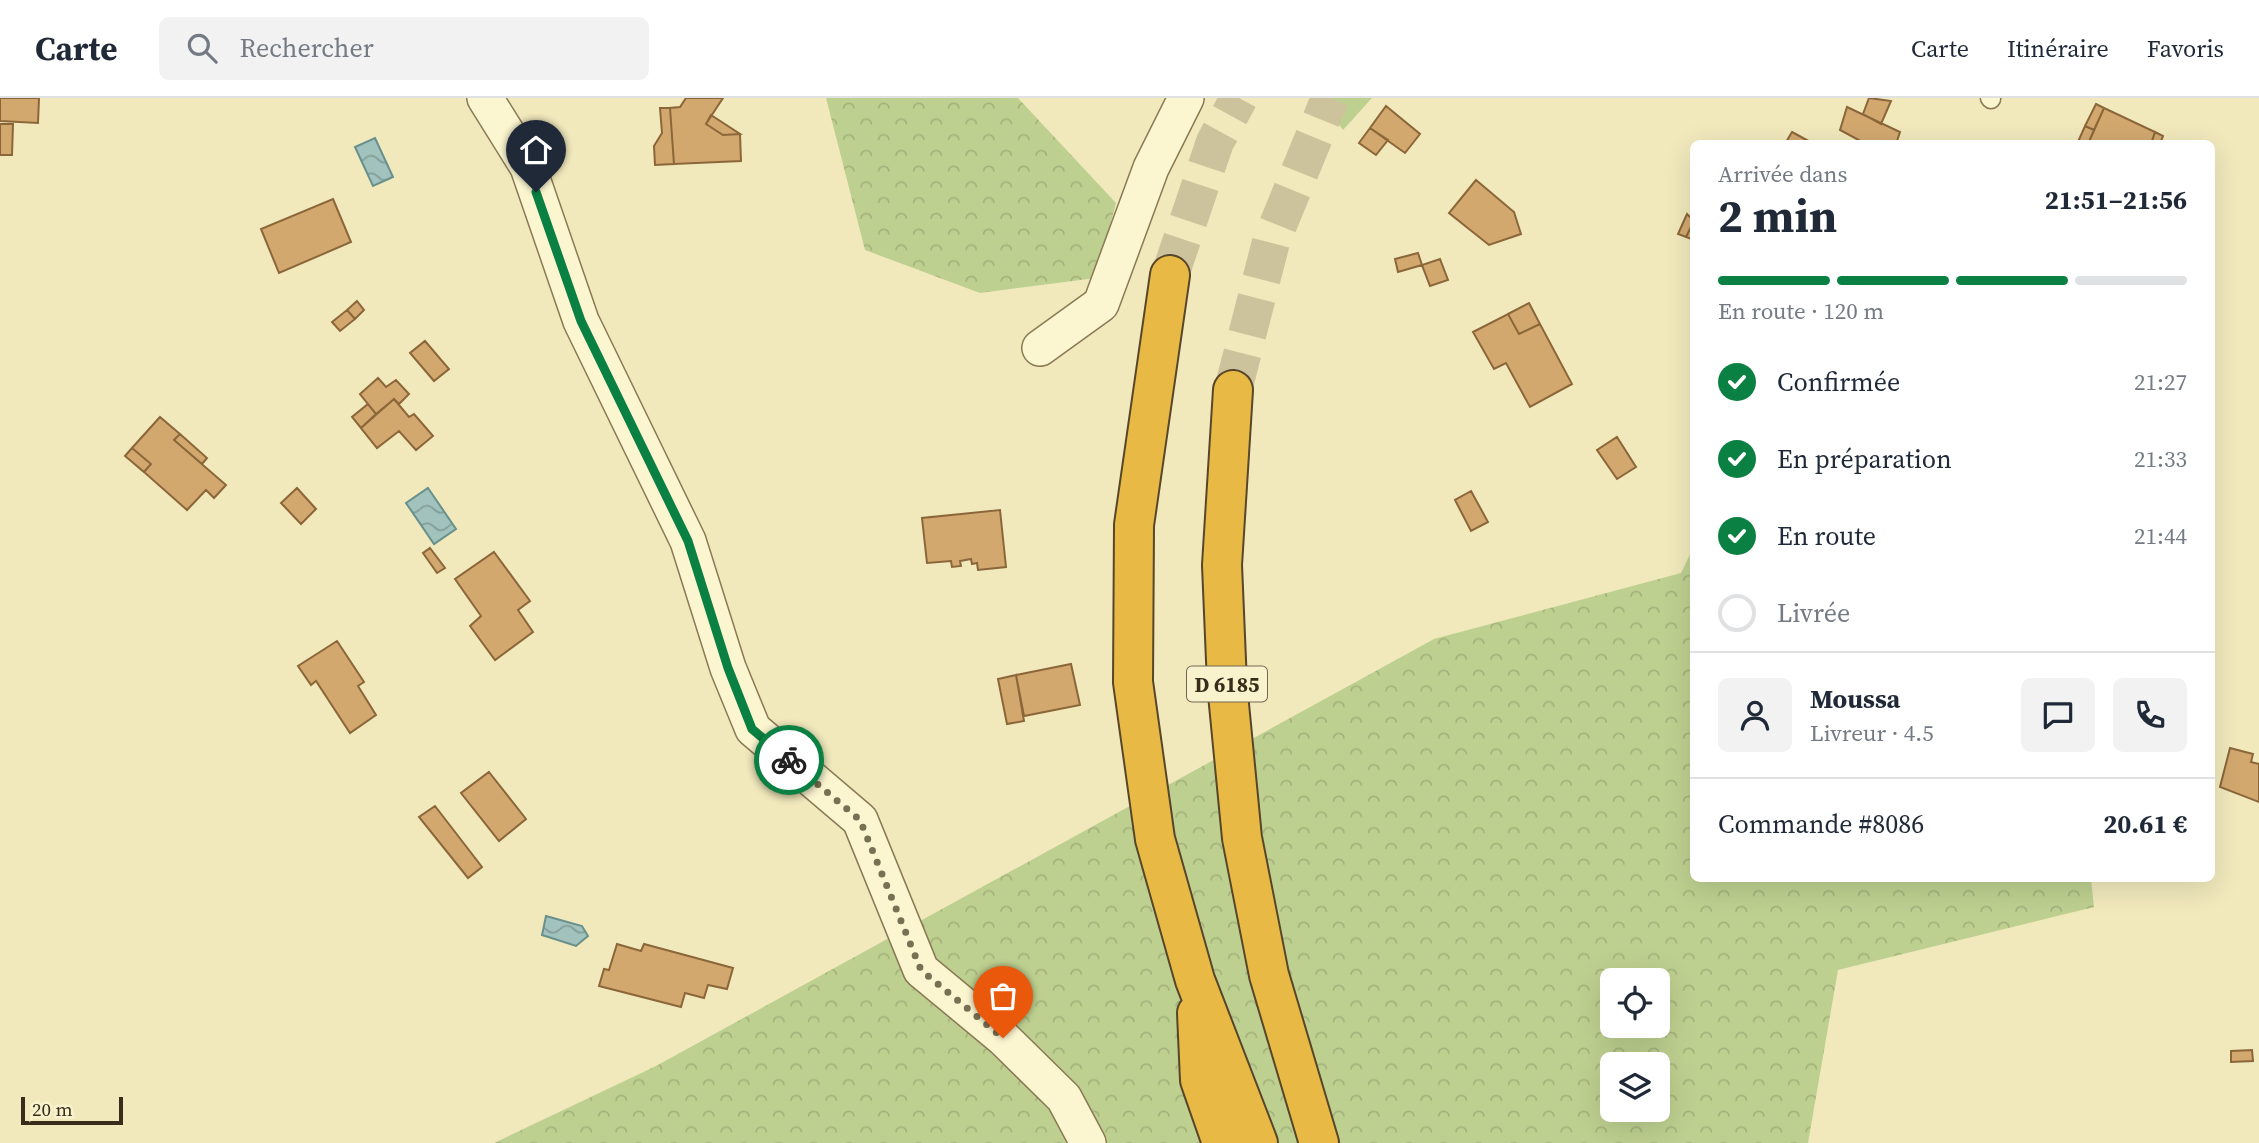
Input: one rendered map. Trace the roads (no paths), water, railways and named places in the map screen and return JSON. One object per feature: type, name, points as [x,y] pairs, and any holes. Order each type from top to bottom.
[{"type":"highway","points":[[1170,275],[1134,525],[1133,682],[1155,839],[1195,980],[1258,1143]]},
{"type":"highway","name":"D 6185","points":[[1233,390],[1222,565],[1227,684],[1242,838],[1269,975],[1319,1143]]},
{"type":"highway","points":[[1195,980],[1200,1080],[1223,1143]]},
{"type":"street","points":[[485,98],[528,167],[581,321],[688,541],[728,668],[752,729],[860,820],[921,970],[1003,1038],[1064,1098],[1088,1143]]},
{"type":"street","points":[[1040,348],[1101,304],[1151,168],[1186,98]]},
{"type":"water","points":[[375,138],[393,177],[373,186],[355,147]]},
{"type":"water","points":[[428,488],[456,529],[434,544],[406,503]]},
{"type":"water","points":[[546,916],[582,926],[588,936],[576,946],[542,935]]},
{"type":"tunnel","points":[[1170,275],[1215,142],[1239,98]]},
{"type":"tunnel","points":[[1233,390],[1271,242],[1330,98]]}]
